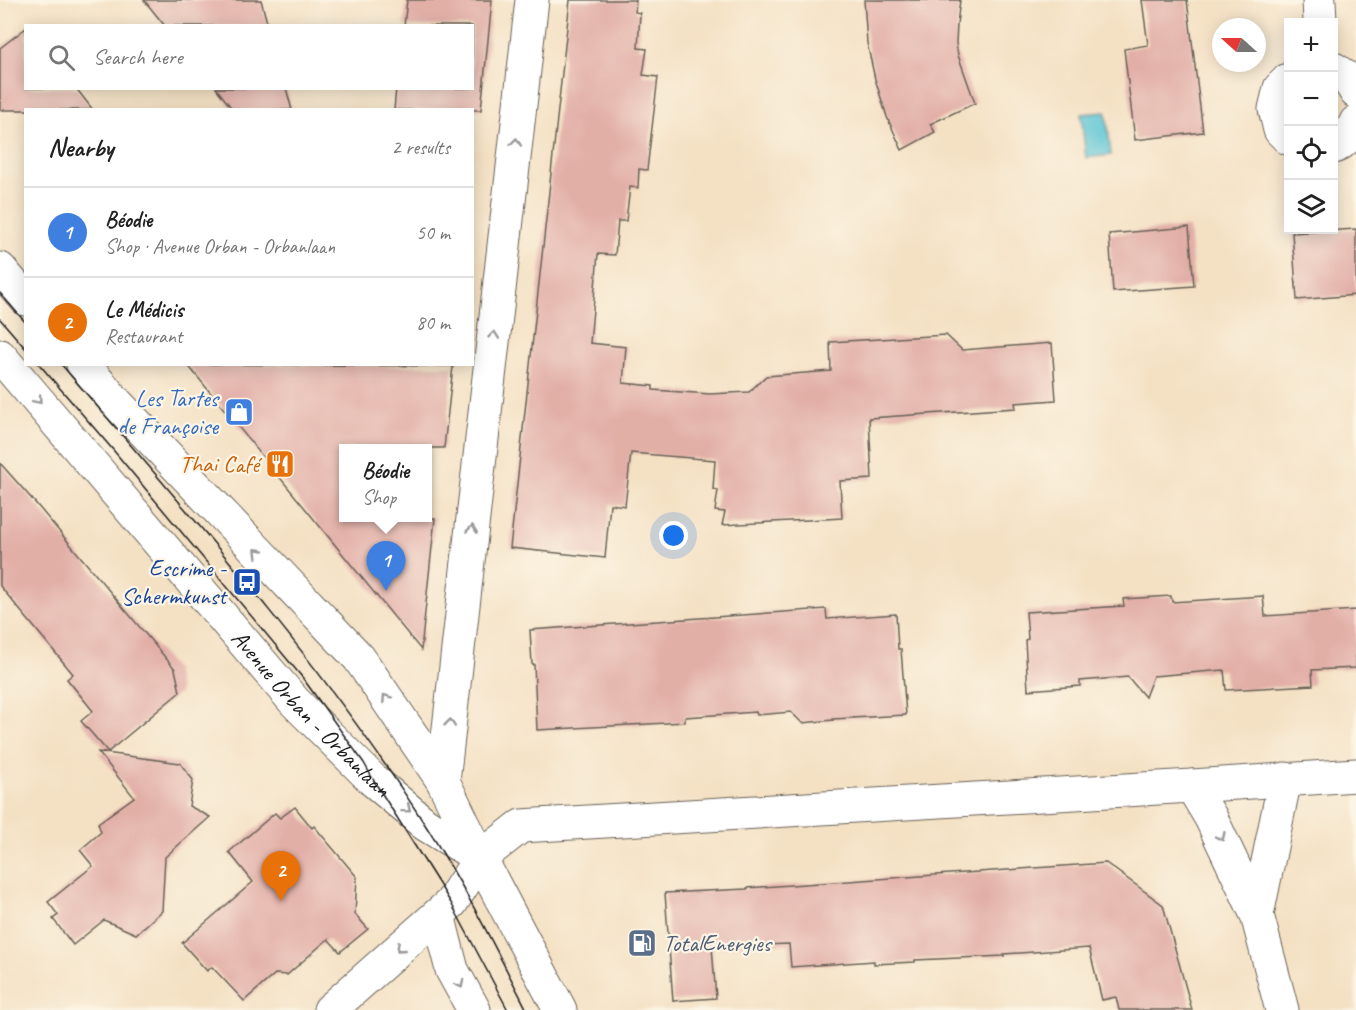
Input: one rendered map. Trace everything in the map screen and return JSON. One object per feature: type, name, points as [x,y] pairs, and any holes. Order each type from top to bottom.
[{"type":"street","points":[[443,781],[532,0]]},
{"type":"street","points":[[1319,0],[1320,18]]},
{"type":"street","points":[[1338,72],[1348,79],[1356,92]]},
{"type":"street","points":[[1284,84],[1280,88],[1275,109],[1280,130],[1284,134]]},
{"type":"street","points":[[1338,145],[1353,131],[1356,122]]},
{"type":"street","points":[[0,269],[24,297]]},
{"type":"street","name":"Avenue Orban - Orbanlaan","points":[[0,356],[296,702],[374,781],[425,824],[480,858]]},
{"type":"street","name":"Avenue Orban - Orbanlaan","points":[[84,366],[112,399],[359,658],[443,781],[480,858],[560,1010]]},
{"type":"street","points":[[330,1010],[451,903],[480,858],[521,826],[1356,775]]},
{"type":"street","points":[[1257,915],[1285,780]]},
{"type":"street","points":[[1192,786],[1211,818],[1257,915],[1282,1010]]},
{"type":"street","points":[[438,915],[452,970],[474,1010]]},
{"type":"water","points":[[1106,112],[1111,155],[1086,158],[1081,114]]},
{"type":"building","points":[[144,0],[261,0],[267,24],[163,24]]},
{"type":"building","points":[[407,0],[492,0],[481,110],[474,110],[474,108],[394,108],[396,90],[474,90],[474,24],[404,24]]},
{"type":"building","points":[[570,0],[636,0],[635,12],[640,13],[638,48],[647,49],[643,75],[658,77],[647,170],[639,169],[638,188],[630,187],[626,221],[618,221],[615,255],[598,254],[590,343],[626,347],[623,383],[653,386],[653,390],[710,394],[749,392],[766,376],[831,371],[830,342],[946,335],[962,350],[1052,343],[1056,400],[1015,403],[1016,408],[869,418],[872,479],[840,481],[842,518],[722,525],[725,512],[715,511],[718,490],[713,489],[715,460],[631,453],[625,506],[610,504],[605,558],[510,548]]},
{"type":"building","points":[[864,0],[960,0],[956,43],[975,103],[930,124],[935,132],[902,150],[887,117],[875,79],[867,43]]},
{"type":"building","points":[[1142,0],[1187,0],[1203,132],[1135,140],[1124,49],[1148,45]]},
{"type":"building","points":[[24,30],[24,90],[78,90],[91,108],[0,110],[0,48]]},
{"type":"building","points":[[218,90],[287,90],[291,108],[231,108]]},
{"type":"building","points":[[1189,227],[1194,286],[1113,292],[1109,234]]},
{"type":"building","points":[[1356,229],[1356,295],[1297,300],[1292,234],[1338,234],[1338,230]]},
{"type":"building","points":[[189,366],[453,366],[444,448],[432,448],[432,444],[339,444],[339,522],[432,522],[432,518],[435,518],[421,650]]},
{"type":"building","points":[[0,463],[175,669],[180,692],[108,752],[81,721],[93,711],[67,679],[73,674],[0,586]]},
{"type":"building","points":[[1171,596],[1172,602],[1263,596],[1265,616],[1356,610],[1356,668],[1312,670],[1313,685],[1226,690],[1224,670],[1153,676],[1145,697],[1128,677],[1080,681],[1080,686],[1028,690],[1026,612],[1124,606],[1123,599]]},
{"type":"building","points":[[826,609],[827,619],[896,614],[906,715],[802,723],[791,712],[757,715],[756,712],[685,717],[685,722],[537,730],[530,630]]},
{"type":"building","points":[[98,752],[180,763],[193,780],[189,806],[210,817],[165,857],[162,911],[136,934],[104,920],[73,945],[53,919],[58,915],[48,902],[93,866],[80,850],[101,832],[98,823],[134,797]]},
{"type":"building","points":[[295,807],[357,877],[355,914],[368,929],[340,952],[328,939],[287,975],[275,974],[244,1001],[212,967],[207,971],[182,943],[253,882],[229,852],[275,813],[280,818]]},
{"type":"building","points":[[1106,863],[1163,905],[1192,1010],[1119,1010],[1116,997],[1102,1000],[1089,948],[1004,954],[1004,956],[915,960],[915,962],[874,964],[874,961],[791,967],[789,944],[712,947],[716,998],[673,1001],[665,893]]},
{"type":"tram line","points":[[0,293],[24,321]]},
{"type":"tram line","points":[[0,319],[24,347]]},
{"type":"tram line","points":[[41,366],[302,677],[364,763],[451,903],[508,1010]]},
{"type":"tram line","points":[[63,366],[251,588],[341,703],[424,823],[452,869],[527,1010]]},
{"type":"place","name":"Les Tartes de Françoise","points":[[239,412]]},
{"type":"place","name":"Thai Café","points":[[280,464]]},
{"type":"place","name":"Escrime - Schermkunst","points":[[247,582]]},
{"type":"place","name":"Béodie","points":[[386,591]]},
{"type":"place","name":"Le Médicis","points":[[281,901]]},
{"type":"place","name":"TotalEnergies","points":[[642,943]]}]
